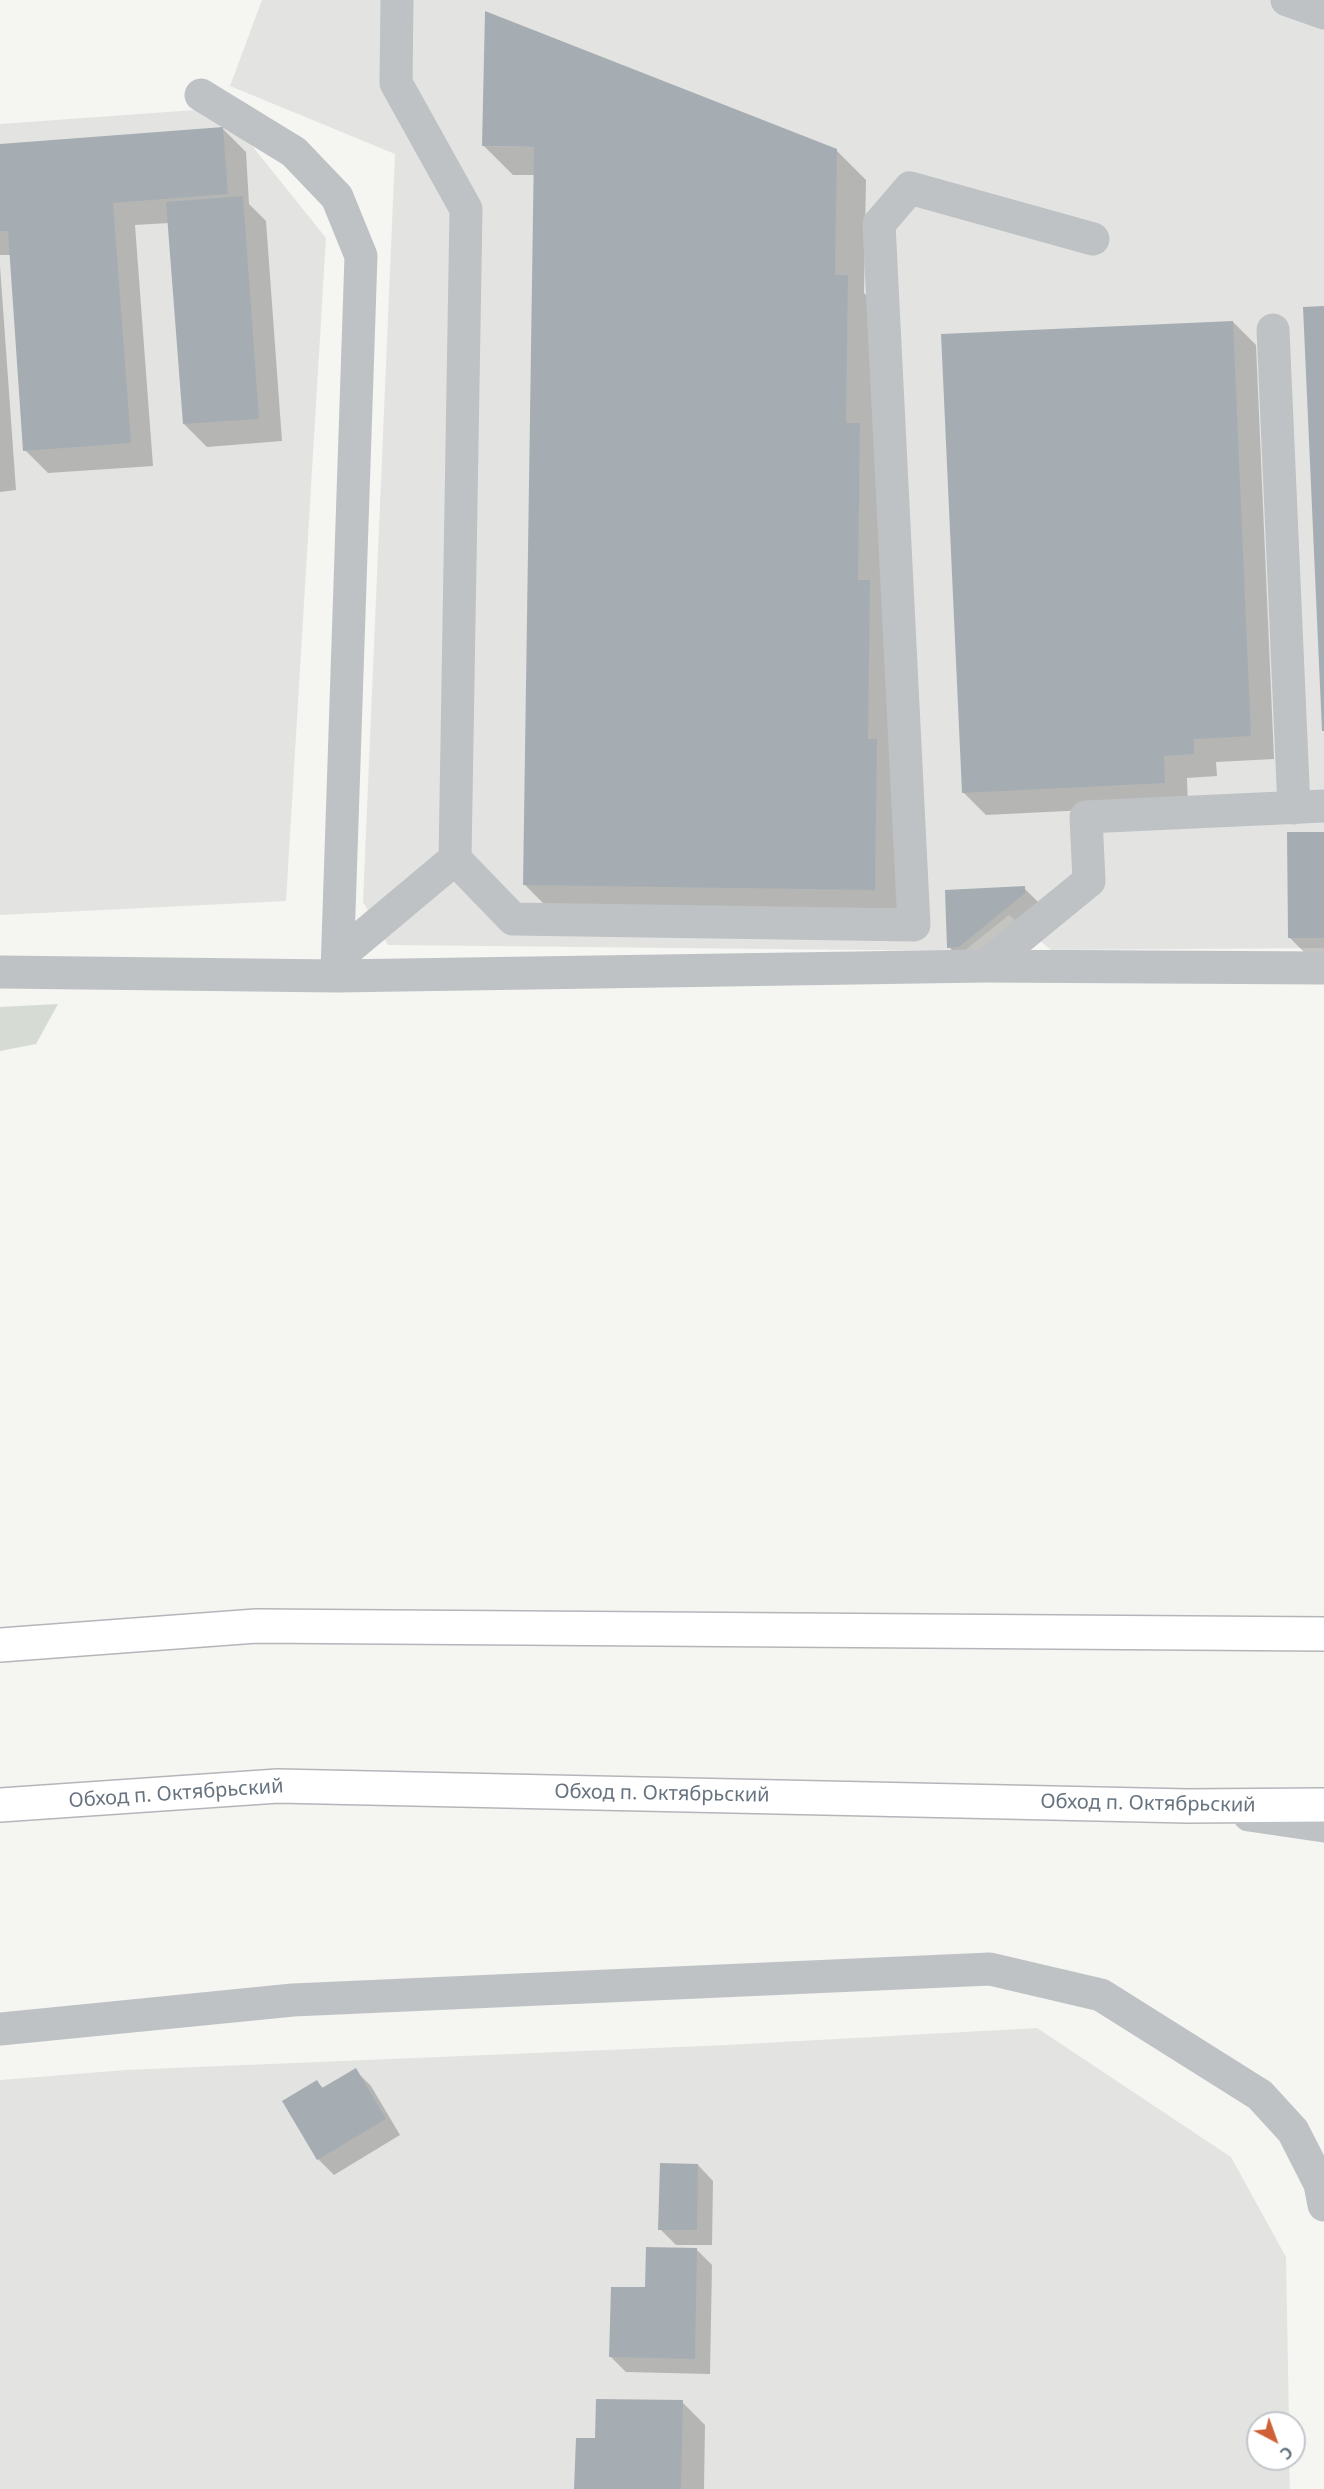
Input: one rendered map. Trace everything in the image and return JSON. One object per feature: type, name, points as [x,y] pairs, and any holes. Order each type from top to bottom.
[{"type":"highway","points":[[0,1645],[256,1626],[1324,1634]]},
{"type":"highway","name":"Обход п. Октябрьский","points":[[0,1805],[278,1786],[1188,1806],[1324,1805]]},
{"type":"street","points":[[397,0],[396,83],[466,209],[455,859],[513,919],[914,925],[879,224],[910,188],[1093,240]]},
{"type":"street","points":[[1287,0],[1324,13]]},
{"type":"street","points":[[201,95],[294,152],[337,197],[361,256],[337,967]]},
{"type":"street","points":[[985,966],[1089,880],[1086,817],[1309,807],[1273,330]]},
{"type":"street","points":[[337,967],[455,859]]},
{"type":"street","points":[[0,972],[337,967],[1324,968]]},
{"type":"street","points":[[1188,1806],[1324,1826]]},
{"type":"street","points":[[0,2029],[293,2000],[990,1969],[1101,1995],[1260,2095],[1293,2131],[1320,2184],[1324,2205]]},
{"type":"shaded area","points":[[262,0],[1324,0],[1324,948],[1051,950],[1009,915],[964,951],[388,945],[363,902],[395,154],[230,86]]},
{"type":"shaded area","points":[[195,110],[245,137],[326,238],[286,901],[0,915],[0,124]]},
{"type":"shaded area","points":[[58,1004],[36,1044],[0,1051],[0,1007]]},
{"type":"shaded area","points":[[1037,2028],[1231,2157],[1286,2257],[1289,2411],[1246,2411],[1246,2471],[1289,2471],[1290,2489],[0,2489],[0,2080],[126,2070],[727,2045]]},
{"type":"building","points":[[485,11],[837,149],[835,275],[848,275],[846,423],[860,423],[858,580],[870,580],[868,739],[877,739],[875,890],[523,885],[534,147],[482,146]]},
{"type":"building","points":[[223,127],[228,194],[113,203],[131,443],[23,451],[8,231],[0,231],[0,144]]},
{"type":"building","points":[[243,196],[259,419],[183,424],[166,202]]},
{"type":"building","points":[[1324,306],[1324,731],[1322,731],[1303,307]]},
{"type":"building","points":[[1233,321],[1251,736],[1194,739],[1194,754],[1164,756],[1165,783],[962,793],[941,334]]},
{"type":"building","points":[[1287,832],[1324,832],[1324,938],[1288,938]]},
{"type":"building","points":[[1025,886],[1025,893],[959,947],[947,948],[945,890]]},
{"type":"building","points":[[356,2068],[386,2119],[317,2160],[282,2101],[317,2080],[322,2088]]},
{"type":"building","points":[[660,2163],[698,2164],[697,2230],[658,2230]]},
{"type":"building","points":[[646,2247],[697,2248],[695,2359],[609,2357],[611,2287],[645,2287]]},
{"type":"building","points":[[596,2399],[683,2400],[681,2489],[574,2489],[576,2438],[595,2438]]}]
